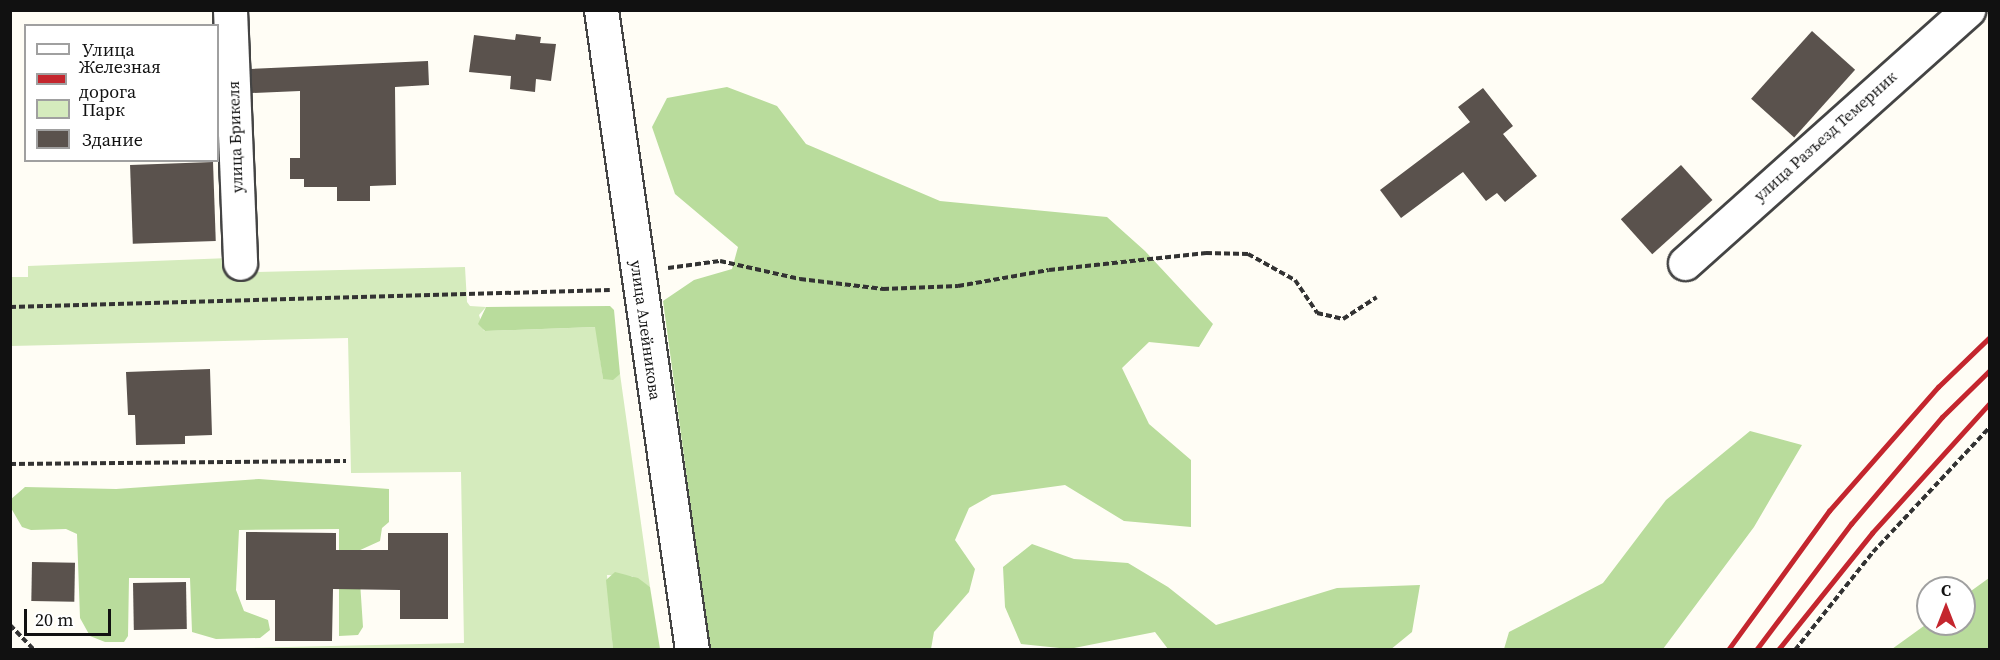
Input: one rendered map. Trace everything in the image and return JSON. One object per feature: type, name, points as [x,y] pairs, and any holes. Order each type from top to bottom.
[{"type":"street","name":"улица Брикеля","points":[[230,10],[240,263]]},
{"type":"street","name":"улица Алейникова","points":[[601,10],[692,650]]},
{"type":"street","name":"улица Разъезд Темерник","points":[[1684,263],[1968,10]]},
{"type":"path","points":[[10,306],[639,281],[720,261],[800,279],[883,289],[958,286],[1049,270],[1206,253],[1248,254],[1295,280],[1317,313],[1343,319],[1377,297]]},
{"type":"path","points":[[1795,650],[1873,552],[1989,427]]},
{"type":"path","points":[[10,464],[346,461]]},
{"type":"path","points":[[10,625],[34,650]]},
{"type":"green space","points":[[727,87],[777,106],[806,144],[940,201],[1107,217],[1145,251],[1213,324],[1199,347],[1149,342],[1122,368],[1149,424],[1191,460],[1191,527],[1124,521],[1065,485],[992,495],[969,508],[955,540],[975,569],[969,592],[934,632],[931,649],[710,649],[663,301],[694,280],[732,269],[738,247],[675,194],[652,127],[667,98]]},
{"type":"green space","points":[[229,258],[257,272],[465,267],[467,302],[470,306],[486,307],[479,315],[484,331],[596,327],[603,379],[620,374],[650,587],[632,576],[607,575],[613,649],[195,649],[464,643],[461,472],[351,473],[348,338],[11,346],[10,277],[28,277],[28,266]]},
{"type":"green space","points":[[610,306],[614,310],[620,374],[613,380],[603,379],[595,327],[485,331],[478,324],[486,307]]},
{"type":"green space","points":[[1750,431],[1802,445],[1754,527],[1663,649],[1504,649],[1509,632],[1603,583],[1666,500]]},
{"type":"green space","points":[[259,479],[389,489],[389,522],[382,528],[380,541],[358,551],[363,627],[358,635],[339,636],[339,529],[239,530],[236,590],[244,611],[268,620],[270,630],[260,638],[216,639],[192,632],[190,578],[129,578],[128,636],[124,642],[105,642],[90,636],[80,618],[77,534],[66,529],[31,530],[22,527],[11,508],[10,500],[25,487],[116,489]]},
{"type":"green space","points":[[1032,544],[1074,559],[1128,563],[1168,587],[1216,625],[1337,588],[1420,585],[1412,632],[1390,650],[1168,649],[1155,632],[1069,649],[1021,644],[1005,607],[1003,567]]},
{"type":"green space","points":[[615,572],[638,578],[650,587],[660,649],[613,649],[606,580]]},
{"type":"green space","points":[[1989,578],[1989,649],[1892,649],[1916,632],[1916,636],[1976,636],[1976,587]]},
{"type":"building","points":[[1812,31],[1855,70],[1794,137],[1751,99]]},
{"type":"building","points":[[516,34],[541,37],[540,43],[556,44],[551,81],[536,79],[535,92],[510,89],[511,76],[469,72],[474,35],[515,40]]},
{"type":"building","points":[[428,61],[429,85],[395,87],[396,185],[370,186],[370,201],[337,201],[337,187],[304,187],[304,179],[290,179],[290,158],[300,158],[300,91],[252,93],[251,69]]},
{"type":"building","points":[[1483,88],[1513,126],[1503,134],[1537,176],[1505,202],[1497,193],[1486,201],[1463,172],[1401,218],[1380,190],[1470,122],[1458,107]]},
{"type":"building","points":[[213,162],[216,241],[133,244],[130,165]]},
{"type":"building","points":[[1681,165],[1712,200],[1652,254],[1621,219]]},
{"type":"building","points":[[210,369],[212,435],[185,436],[185,444],[136,445],[135,415],[128,415],[126,372]]},
{"type":"building","points":[[246,532],[336,533],[336,550],[388,550],[388,533],[448,533],[448,619],[400,619],[400,590],[333,589],[332,641],[275,641],[275,600],[246,600]]},
{"type":"building","points":[[32,562],[75,563],[74,602],[31,601]]},
{"type":"building","points":[[186,582],[187,629],[134,630],[133,583]]},
{"type":"railway","points":[[1728,650],[1829,511],[1938,387],[1990,337]]},
{"type":"railway","points":[[1756,650],[1851,524],[1942,417],[1990,370]]},
{"type":"railway","points":[[1778,650],[1872,533],[1990,403]]}]
